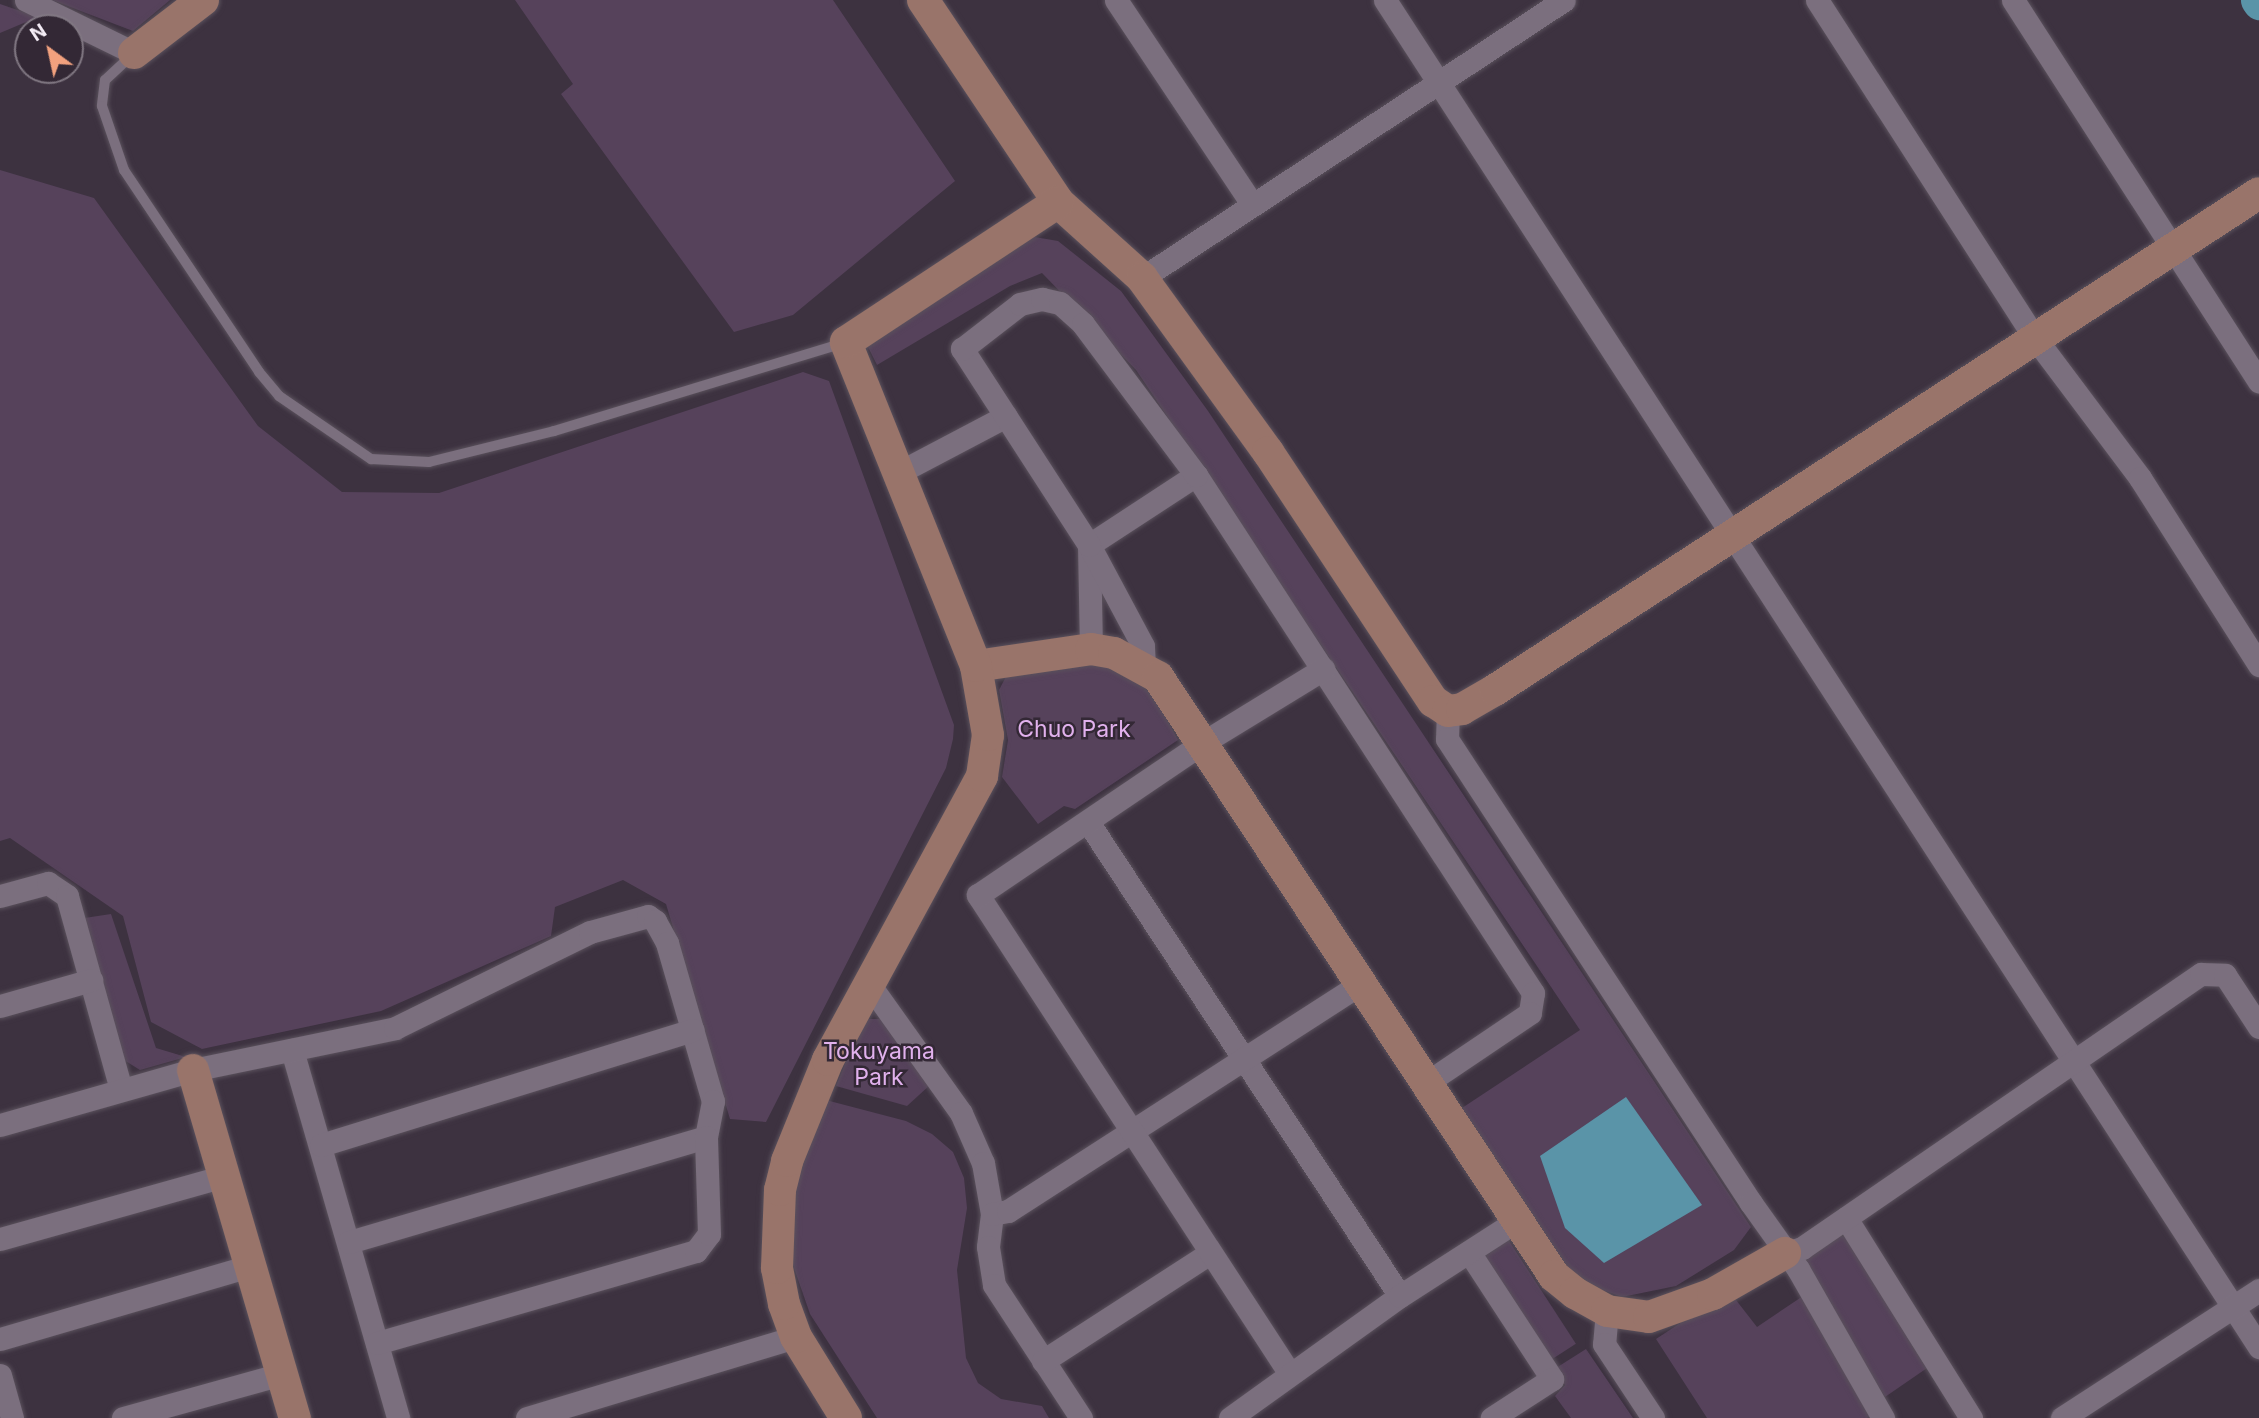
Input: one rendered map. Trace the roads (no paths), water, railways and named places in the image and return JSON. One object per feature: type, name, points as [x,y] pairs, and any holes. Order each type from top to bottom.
[{"type":"street","points":[[26,0],[134,53],[203,0]]},
{"type":"street","points":[[923,0],[1058,202],[1142,278],[1268,452],[1433,701],[1448,711],[1462,709],[1495,690],[2259,193]]},
{"type":"street","points":[[1116,0],[1251,204]]},
{"type":"street","points":[[1385,0],[1730,537],[2259,1347]]},
{"type":"street","points":[[1142,278],[1564,0]]},
{"type":"street","points":[[1817,0],[2035,338],[2140,478],[2259,665]]},
{"type":"street","points":[[2013,0],[2259,382]]},
{"type":"street","points":[[846,1418],[796,1337],[777,1268],[780,1190],[787,1161],[828,1060],[982,775],[988,735],[976,666],[896,474],[846,342],[1058,202]]},
{"type":"street","points":[[1144,666],[1143,646],[1089,545],[962,349],[1020,304],[1042,299],[1060,303],[1083,324],[1196,475],[1533,993],[1530,1013],[1429,1081]]},
{"type":"street","points":[[896,474],[1006,416]]},
{"type":"street","points":[[1089,545],[1196,475]]},
{"type":"street","points":[[1089,545],[1091,649]]},
{"type":"street","points":[[976,666],[1091,649],[1114,653],[1144,666],[1158,677],[1429,1081],[1554,1276],[1606,1311],[1649,1317],[1669,1313],[1785,1253],[1802,1248],[2075,1064],[2201,974],[2225,975],[2259,1027]]},
{"type":"street","points":[[1290,1374],[978,895],[1204,742],[1323,669]]},
{"type":"street","points":[[1448,711],[1447,739],[1798,1269],[1883,1418]]},
{"type":"street","points":[[1088,821],[1399,1296]]},
{"type":"street","points":[[0,897],[48,883],[67,896],[121,1090]]},
{"type":"street","points":[[0,1125],[193,1070],[395,1028],[590,932],[648,916],[655,920],[667,943],[713,1101],[706,1137],[709,1234],[696,1251],[377,1343]]},
{"type":"street","points":[[0,1006],[91,980]]},
{"type":"street","points":[[992,1214],[1008,1211],[1362,983]]},
{"type":"street","points":[[869,984],[961,1113],[983,1163],[992,1214],[988,1247],[994,1285],[1081,1418]]},
{"type":"street","points":[[321,1145],[693,1030]]},
{"type":"street","points":[[292,1051],[398,1418]]},
{"type":"street","points":[[193,1070],[295,1418]]},
{"type":"street","points":[[349,1242],[706,1137]]},
{"type":"street","points":[[0,1240],[224,1176]]},
{"type":"street","points":[[1846,1218],[1971,1418]]},
{"type":"street","points":[[1230,1418],[1399,1296],[1518,1220]]},
{"type":"street","points":[[1469,1252],[1552,1379],[1492,1418]]},
{"type":"street","points":[[1043,1361],[1210,1253]]},
{"type":"street","points":[[0,1339],[250,1266]]},
{"type":"street","points":[[2062,1418],[2259,1290]]},
{"type":"street","points":[[1606,1311],[1604,1344],[1653,1418]]},
{"type":"street","points":[[527,1418],[796,1337]]},
{"type":"street","points":[[123,1418],[282,1374]]},
{"type":"street","points":[[0,1375],[12,1418]]},
{"type":"lane","points":[[134,53],[105,80],[102,106],[124,170],[279,396],[371,459],[429,462],[554,431],[846,342]]},
{"type":"water","points":[[1626,1097],[1702,1205],[1604,1263],[1565,1228],[1540,1156]]},
{"type":"park label","name":"Chuo Park","points":[[1074,729]]},
{"type":"park label","name":"Tokuyama Park","points":[[879,1064]]}]
